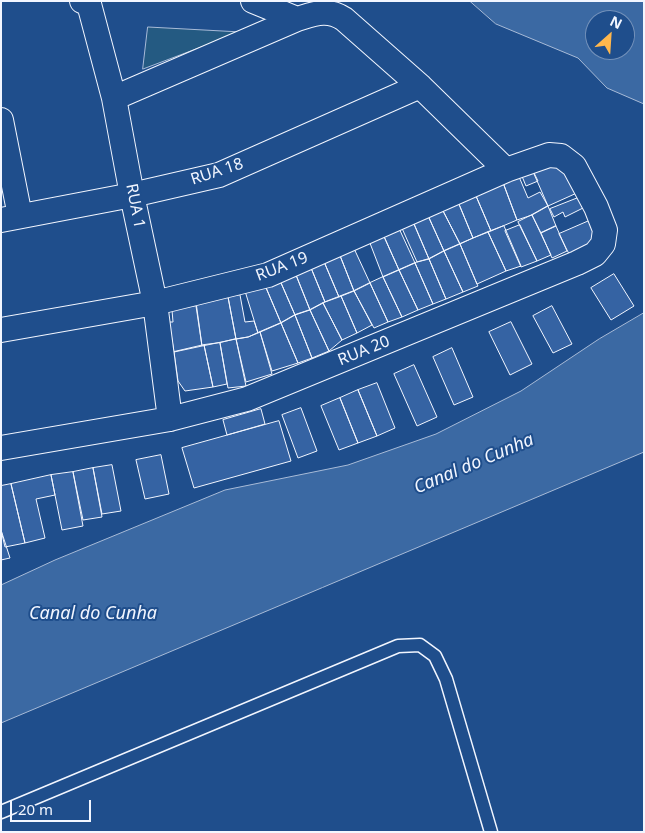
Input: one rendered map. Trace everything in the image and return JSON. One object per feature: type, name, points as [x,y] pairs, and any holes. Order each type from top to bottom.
[{"type":"street","points":[[253,1],[297,19]]},
{"type":"street","name":"RUA 1","points":[[90,2],[114,98],[155,303],[170,419]]},
{"type":"street","points":[[114,98],[297,19],[322,12],[337,14],[420,86],[506,170]]},
{"type":"street","name":"RUA 18","points":[[10,218],[132,195],[219,175],[420,86]]},
{"type":"street","points":[[1,120],[10,218]]},
{"type":"street","name":"RUA 19","points":[[1,330],[155,303],[268,275],[506,170],[548,155]]},
{"type":"street","name":"RUA 20","points":[[1,448],[170,419],[246,399],[595,254],[604,244],[605,230],[596,207],[574,166],[561,156],[548,155]]},
{"type":"lane","points":[[1,812],[398,646],[420,645],[436,656],[446,679],[491,832]]},
{"type":"shaded area","points":[[148,27],[241,32],[143,69]]},
{"type":"water","points":[[470,1],[644,1],[644,104],[607,88],[578,58],[496,24]]},
{"type":"water","name":"Canal do Cunha","points":[[644,313],[644,452],[1,723],[1,585],[55,560],[225,490],[348,465],[436,434],[521,391],[599,339]]},
{"type":"building","points":[[562,162],[579,192],[548,206],[531,167]]},
{"type":"building","points":[[531,167],[538,181],[526,186],[519,169]]},
{"type":"building","points":[[517,172],[528,198],[540,192],[548,206],[532,215],[517,220],[502,180]]},
{"type":"building","points":[[502,180],[517,220],[491,231],[473,189]]},
{"type":"building","points":[[473,189],[491,231],[473,238],[456,197]]},
{"type":"building","points":[[456,197],[473,238],[460,244],[440,205]]},
{"type":"building","points":[[578,198],[583,208],[565,217],[563,212],[554,217],[550,209]]},
{"type":"building","points":[[440,205],[460,244],[444,251],[425,209]]},
{"type":"building","points":[[548,206],[556,226],[541,233],[532,215]]},
{"type":"building","points":[[425,209],[444,251],[429,259],[410,215]]},
{"type":"building","points":[[532,215],[551,255],[537,261],[518,222]]},
{"type":"building","points":[[412,219],[429,259],[417,262],[401,226]]},
{"type":"building","points":[[589,221],[595,233],[589,244],[569,254],[559,234]]},
{"type":"building","points":[[397,224],[415,263],[399,270],[382,232]]},
{"type":"building","points":[[520,225],[537,261],[521,267],[505,231]]},
{"type":"building","points":[[504,226],[521,266],[506,271],[488,232]]},
{"type":"building","points":[[556,226],[567,251],[552,258],[541,233]]},
{"type":"building","points":[[382,232],[399,270],[383,277],[368,238]]},
{"type":"building","points":[[488,232],[506,271],[477,284],[460,244]]},
{"type":"building","points":[[351,242],[370,283],[354,291],[337,248]]},
{"type":"building","points":[[460,244],[478,286],[463,292],[444,251]]},
{"type":"building","points":[[337,248],[354,291],[339,297],[322,257]]},
{"type":"building","points":[[444,251],[463,292],[446,299],[429,259]]},
{"type":"building","points":[[322,257],[339,297],[325,302],[309,263]]},
{"type":"building","points":[[429,259],[446,299],[433,304],[415,263]]},
{"type":"building","points":[[309,263],[325,302],[310,310],[294,270]]},
{"type":"building","points":[[415,263],[433,304],[418,310],[399,270]]},
{"type":"building","points":[[294,270],[310,310],[295,315],[278,276]]},
{"type":"building","points":[[399,270],[418,310],[402,317],[383,277]]},
{"type":"building","points":[[614,274],[634,306],[611,320],[591,288]]},
{"type":"building","points":[[278,276],[295,315],[281,323],[264,283]]},
{"type":"building","points":[[383,277],[402,317],[388,322],[370,283]]},
{"type":"building","points":[[264,283],[281,323],[258,333],[245,291]]},
{"type":"building","points":[[370,283],[388,322],[374,328],[354,291]]},
{"type":"building","points":[[354,291],[372,325],[357,333],[341,296]]},
{"type":"building","points":[[240,295],[245,322],[254,321],[258,333],[236,339],[228,297]]},
{"type":"building","points":[[341,296],[357,333],[342,340],[323,303]]},
{"type":"building","points":[[228,297],[236,339],[202,346],[196,302]]},
{"type":"building","points":[[323,303],[342,340],[329,351],[310,310]]},
{"type":"building","points":[[196,306],[202,346],[174,352],[169,322],[173,322],[172,310]]},
{"type":"building","points":[[552,306],[572,344],[553,353],[533,316]]},
{"type":"building","points":[[310,310],[329,351],[312,358],[295,315]]},
{"type":"building","points":[[295,315],[312,358],[298,363],[281,323]]},
{"type":"building","points":[[511,322],[532,364],[510,375],[489,332]]},
{"type":"building","points":[[281,323],[298,363],[272,371],[260,332]]},
{"type":"building","points":[[260,332],[272,374],[246,382],[236,339]]},
{"type":"building","points":[[236,339],[246,386],[228,388],[220,343]]},
{"type":"building","points":[[220,343],[227,384],[213,387],[204,345]]},
{"type":"building","points":[[204,345],[213,387],[185,391],[178,381],[174,352]]},
{"type":"building","points":[[452,348],[473,397],[454,405],[433,357]]},
{"type":"building","points":[[414,365],[437,417],[417,426],[394,374]]},
{"type":"building","points":[[377,383],[395,428],[377,436],[358,390]]},
{"type":"building","points":[[358,390],[377,436],[358,443],[340,398]]},
{"type":"building","points":[[340,398],[358,443],[339,450],[321,406]]},
{"type":"building","points":[[301,408],[317,451],[298,458],[282,415]]},
{"type":"building","points":[[261,409],[265,424],[227,435],[223,420]]},
{"type":"building","points":[[279,421],[291,461],[194,488],[182,448]]},
{"type":"building","points":[[161,455],[169,494],[145,499],[136,460]]},
{"type":"building","points":[[112,465],[121,511],[102,514],[93,468]]},
{"type":"building","points":[[93,468],[102,517],[83,520],[73,472]]},
{"type":"building","points":[[73,472],[83,526],[62,530],[51,475]]},
{"type":"building","points":[[51,475],[55,495],[36,499],[45,538],[25,543],[11,484]]},
{"type":"building","points":[[11,484],[25,543],[5,547],[1,530],[1,486]]},
{"type":"building","points":[[1,530],[10,558],[1,560]]}]
